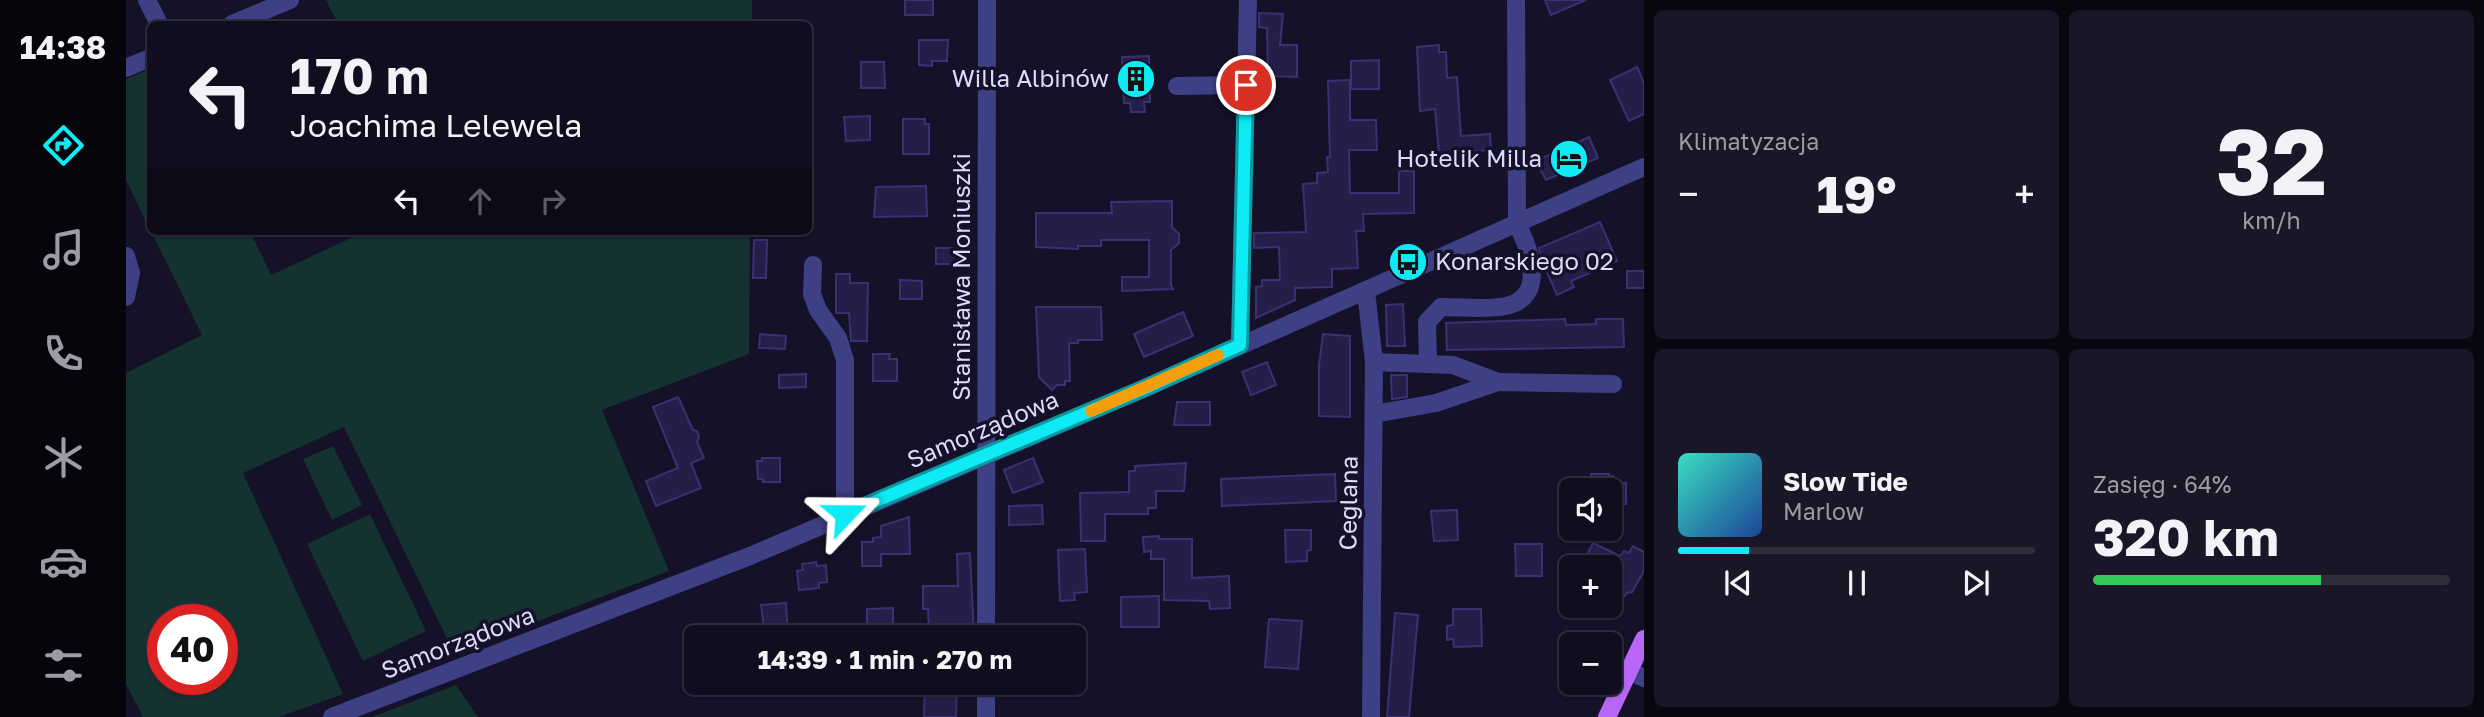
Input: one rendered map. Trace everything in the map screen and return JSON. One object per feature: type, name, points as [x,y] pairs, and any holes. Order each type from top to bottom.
[{"type":"main road","points":[[1607,717],[1637,674],[1644,639]]},
{"type":"street","points":[[147,0],[158,21]]},
{"type":"street","points":[[239,21],[290,0]]},
{"type":"street","name":"Stanisława Moniuszki","points":[[986,625],[987,0]]},
{"type":"street","points":[[1240,345],[1248,0]]},
{"type":"street","points":[[1428,363],[1427,322],[1441,307],[1506,306],[1521,299],[1532,276],[1528,245],[1517,224],[1516,0]]},
{"type":"street","points":[[126,68],[147,59]]},
{"type":"street","points":[[1177,86],[1246,85]]},
{"type":"street","name":"Samorządowa","points":[[331,717],[750,556],[1366,291],[1644,167]]},
{"type":"street","points":[[126,256],[131,273],[126,297]]},
{"type":"street","points":[[813,265],[812,294],[818,310],[838,338],[845,360],[845,514]]},
{"type":"street","name":"Ceglana","points":[[1366,291],[1374,362],[1371,717]]},
{"type":"street","points":[[1374,362],[1453,365],[1498,382],[1613,384]]},
{"type":"street","points":[[1374,414],[1436,403],[1498,382]]},
{"type":"street","points":[[986,695],[986,717]]},
{"type":"green space","points":[[326,0],[752,0],[752,21],[336,21]]},
{"type":"green space","points":[[147,70],[147,224],[126,180],[126,79]]},
{"type":"green space","points":[[153,235],[252,235],[271,275],[357,235],[750,235],[749,354],[602,410],[669,571],[454,653],[344,427],[243,473],[343,694],[279,717],[143,717],[126,684],[126,373],[202,335]]},
{"type":"green space","points":[[333,446],[362,505],[332,520],[303,459]]},
{"type":"green space","points":[[370,514],[426,631],[363,661],[307,544]]},
{"type":"green space","points":[[456,685],[478,717],[372,717]]},
{"type":"building","points":[[905,0],[933,0],[933,15],[905,15]]},
{"type":"building","points":[[1545,0],[1586,0],[1551,15]]},
{"type":"building","points":[[1259,13],[1283,14],[1280,45],[1297,45],[1297,77],[1268,76],[1267,28],[1259,27]]},
{"type":"building","points":[[919,40],[948,40],[947,61],[932,61],[932,66],[919,65]]},
{"type":"building","points":[[1439,45],[1439,52],[1446,52],[1447,78],[1457,77],[1461,136],[1490,134],[1491,150],[1439,154],[1435,109],[1420,111],[1417,47]]},
{"type":"building","name":"Willa Albinów","points":[[1149,56],[1150,102],[1144,102],[1145,112],[1131,112],[1130,103],[1124,103],[1122,57]]},
{"type":"building","points":[[1379,60],[1379,89],[1351,89],[1351,61]]},
{"type":"building","points":[[861,62],[884,62],[885,88],[861,88]]},
{"type":"building","points":[[1637,67],[1644,83],[1644,114],[1629,121],[1610,80]]},
{"type":"building","points":[[1350,80],[1350,120],[1376,120],[1377,150],[1349,150],[1350,193],[1399,193],[1399,171],[1414,171],[1414,213],[1363,214],[1364,231],[1356,231],[1358,268],[1332,269],[1332,287],[1295,288],[1295,300],[1256,318],[1256,287],[1262,286],[1262,280],[1280,280],[1279,247],[1254,248],[1254,233],[1306,232],[1303,184],[1317,183],[1317,173],[1328,172],[1328,81]]},
{"type":"building","points":[[870,116],[870,140],[846,141],[844,117]]},
{"type":"building","points":[[903,119],[925,119],[925,124],[929,124],[929,154],[903,154]]},
{"type":"building","name":"Hotelik Milla","points":[[1589,137],[1598,158],[1546,180],[1539,167],[1540,159]]},
{"type":"building","points":[[926,186],[927,216],[874,217],[876,187]]},
{"type":"building","points":[[1172,201],[1172,227],[1179,234],[1179,243],[1171,250],[1173,289],[1122,291],[1122,277],[1149,277],[1149,240],[1101,240],[1101,246],[1078,246],[1078,249],[1036,247],[1036,213],[1112,213],[1111,202]]},
{"type":"building","points":[[1600,222],[1617,261],[1571,281],[1574,287],[1557,295],[1539,248]]},
{"type":"building","points":[[754,240],[767,240],[766,278],[753,278]]},
{"type":"building","points":[[936,248],[963,248],[963,264],[936,264]]},
{"type":"building","points":[[1627,271],[1644,271],[1644,288],[1627,288]]},
{"type":"building","points":[[836,274],[850,274],[850,283],[868,283],[867,341],[851,341],[849,313],[836,313]]},
{"type":"building","points":[[900,280],[922,281],[922,299],[900,299]]},
{"type":"building","points":[[1403,304],[1405,346],[1387,346],[1386,305]]},
{"type":"building","points":[[1036,307],[1101,307],[1102,340],[1078,340],[1078,343],[1069,343],[1070,381],[1065,381],[1065,385],[1057,385],[1052,390],[1039,377]]},
{"type":"building","points":[[1183,312],[1193,336],[1144,357],[1134,334]]},
{"type":"building","points":[[1565,319],[1566,325],[1596,324],[1596,319],[1623,319],[1624,347],[1447,350],[1446,323]]},
{"type":"building","points":[[760,334],[786,336],[785,349],[759,348]]},
{"type":"building","points":[[1323,334],[1350,336],[1350,417],[1319,416],[1319,365]]},
{"type":"building","points":[[873,354],[890,354],[889,359],[897,359],[897,381],[873,381]]},
{"type":"building","points":[[1267,362],[1276,385],[1251,395],[1242,372]]},
{"type":"building","points":[[806,374],[806,387],[779,388],[779,375]]},
{"type":"building","points":[[1391,375],[1407,375],[1407,397],[1392,399]]},
{"type":"building","points":[[678,397],[699,437],[697,442],[704,458],[691,463],[701,488],[656,506],[646,481],[678,468],[653,407]]},
{"type":"building","points":[[1177,402],[1210,402],[1210,425],[1174,425]]},
{"type":"building","points":[[762,458],[780,458],[780,482],[763,482],[763,479],[758,479],[757,461],[762,461]]},
{"type":"building","points":[[1033,458],[1043,482],[1013,493],[1004,470]]},
{"type":"building","points":[[1186,463],[1184,491],[1156,491],[1156,508],[1148,508],[1148,514],[1105,514],[1105,541],[1081,541],[1080,493],[1129,492],[1129,471],[1135,471],[1135,466]]},
{"type":"building","points":[[1335,474],[1336,501],[1222,506],[1221,479]]},
{"type":"building","points":[[1591,474],[1613,476],[1613,478],[1591,478]]},
{"type":"building","points":[[1622,483],[1626,483],[1626,504],[1622,504]]},
{"type":"building","points":[[1042,505],[1043,524],[1009,525],[1009,506]]},
{"type":"building","points":[[1457,510],[1458,540],[1434,541],[1431,511]]},
{"type":"building","points":[[909,517],[910,554],[881,554],[881,566],[862,566],[862,542],[873,542],[873,538],[881,537],[881,526]]},
{"type":"building","points":[[1285,530],[1311,530],[1311,550],[1307,551],[1307,561],[1286,562]]},
{"type":"building","points":[[1159,536],[1159,539],[1192,539],[1192,578],[1229,576],[1230,608],[1210,609],[1209,601],[1164,600],[1164,559],[1151,559],[1151,551],[1144,552],[1143,537]]},
{"type":"building","points":[[1593,543],[1618,555],[1587,555]]},
{"type":"building","points":[[1515,544],[1542,544],[1542,576],[1516,576]]},
{"type":"building","points":[[1633,546],[1644,552],[1644,571],[1632,592],[1622,599],[1621,555],[1624,551],[1629,553]]},
{"type":"building","points":[[1085,549],[1087,592],[1074,593],[1075,600],[1060,601],[1058,550]]},
{"type":"building","points":[[970,553],[973,625],[929,625],[928,609],[923,609],[923,586],[958,586],[957,554]]},
{"type":"building","points":[[816,562],[817,566],[826,565],[827,582],[819,583],[819,588],[799,590],[797,571],[803,570],[802,564]]},
{"type":"building","points":[[1159,596],[1159,627],[1121,627],[1121,597]]},
{"type":"building","points":[[786,603],[787,625],[764,625],[761,605]]},
{"type":"building","points":[[893,608],[893,625],[867,625],[867,609]]},
{"type":"building","points":[[1453,609],[1481,609],[1482,646],[1454,647],[1453,639],[1447,640],[1447,626],[1453,625]]},
{"type":"building","points":[[1395,613],[1418,615],[1409,717],[1387,717]]},
{"type":"building","points":[[1269,619],[1302,621],[1298,669],[1265,667]]},
{"type":"building","points":[[925,695],[957,695],[956,717],[924,717]]},
{"type":"slow traffic","points":[[1091,411],[1218,355]]},
{"type":"place","name":"Willa Albinów","points":[[1136,79]]},
{"type":"place","name":"Hotelik Milla","points":[[1569,159]]},
{"type":"place","name":"Konarskiego 02","points":[[1408,262]]},
{"type":"route","points":[[845,514],[1145,388],[1240,345],[1246,85]]}]
